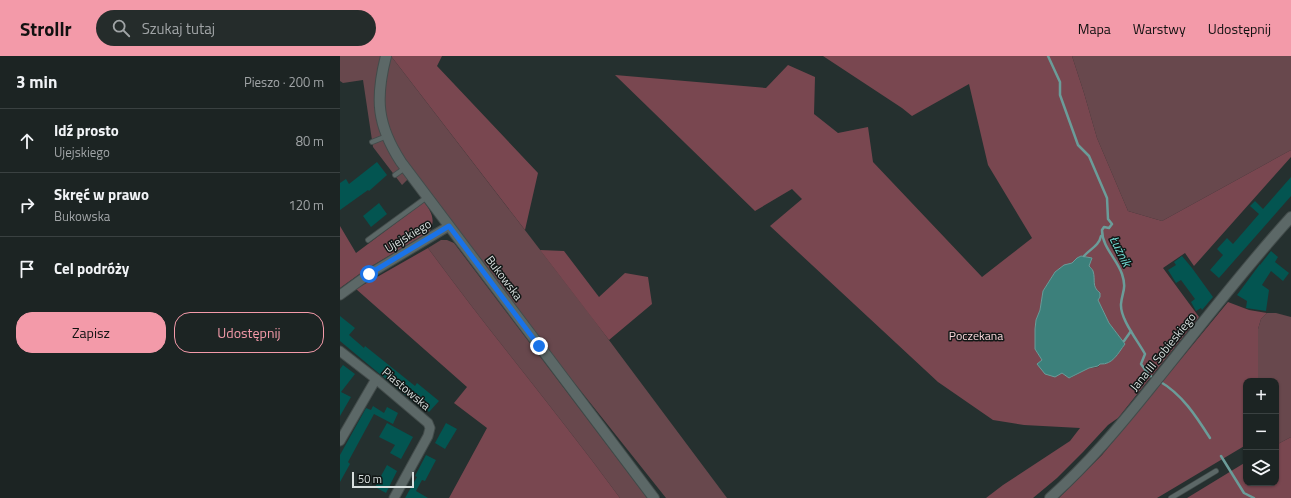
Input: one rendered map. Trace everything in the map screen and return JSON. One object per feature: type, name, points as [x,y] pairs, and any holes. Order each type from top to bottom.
[{"type":"street","name":"Bukowska","points":[[386,56],[379,105],[383,125],[394,152],[654,498]]},
{"type":"street","name":"Jana III Sobieskiego","points":[[1050,498],[1064,486],[1106,443],[1254,259],[1291,217]]},
{"type":"street","name":"Ujejskiego","points":[[340,295],[369,274],[449,226]]},
{"type":"street","name":"Piastowska","points":[[340,351],[376,379],[428,424],[430,428],[428,436],[394,498]]},
{"type":"street","points":[[340,441],[376,379]]},
{"type":"lane","points":[[372,142],[387,136]]},
{"type":"lane","points":[[395,175],[405,167]]},
{"type":"lane","points":[[368,240],[427,197]]},
{"type":"lane","points":[[1171,498],[1216,472]]},
{"type":"shaded area","points":[[340,56],[381,56],[375,93],[377,122],[381,135],[388,148],[408,179],[402,185],[373,147],[363,80],[343,83],[340,81]]},
{"type":"shaded area","points":[[391,56],[591,316],[727,498],[666,498],[533,331],[403,158],[393,140],[385,114],[384,94]]},
{"type":"shaded area","points":[[1072,56],[1291,56],[1291,150],[1162,221],[1128,211],[1097,138]]},
{"type":"shaded area","points":[[441,240],[447,240],[454,243],[647,498],[620,498],[428,248]]},
{"type":"shaded area","points":[[1267,313],[1276,313],[1291,317],[1291,437],[1279,443],[1279,378],[1258,378],[1258,329],[1261,319]]},
{"type":"green space","points":[[391,56],[442,56],[437,66],[538,173],[525,230]]},
{"type":"green space","name":"Poczekana","points":[[823,56],[1072,56],[1097,138],[1128,211],[1162,221],[1291,150],[1291,157],[1194,266],[1185,253],[1163,268],[1199,317],[1118,418],[1108,425],[1057,478],[1033,498],[986,498],[1003,485],[1070,441],[1080,428],[1024,425],[993,420],[938,382],[770,226],[802,199],[792,189],[755,211],[615,75],[766,88],[788,65],[815,77],[814,114],[838,133],[868,127],[873,162],[982,277],[1032,238],[988,165],[969,84],[912,116]],"holes":[[[1081,256],[1092,258],[1089,266],[1093,272],[1094,286],[1100,297],[1098,300],[1109,323],[1125,344],[1117,355],[1108,363],[1100,364],[1098,367],[1089,368],[1070,378],[1062,373],[1037,364],[1042,360],[1035,349],[1036,320],[1040,310],[1043,291],[1055,272],[1072,263]]]},
{"type":"green space","points":[[424,202],[429,209],[433,220],[429,232],[365,270],[340,288],[340,226],[356,253]]},
{"type":"green space","points":[[428,248],[620,498],[449,498],[487,428],[454,403],[467,387],[356,289]]},
{"type":"green space","points":[[540,250],[564,251],[599,297],[625,273],[648,277],[652,304],[609,340]]},
{"type":"green space","points":[[1228,302],[1249,310],[1267,313],[1261,319],[1258,329],[1258,378],[1243,378],[1243,447],[1157,498],[1059,498],[1102,455]]},
{"type":"green space","points":[[1291,437],[1291,498],[1187,498],[1243,464],[1243,486],[1279,486],[1279,443]]},
{"type":"water","points":[[1081,256],[1092,258],[1089,266],[1094,274],[1096,288],[1100,293],[1098,300],[1109,323],[1125,344],[1115,358],[1108,363],[1089,368],[1069,378],[1062,373],[1055,377],[1045,374],[1037,364],[1042,360],[1035,349],[1036,320],[1040,310],[1043,291],[1055,272],[1064,265],[1072,263]]},
{"type":"building","points":[[377,162],[387,175],[369,191],[368,190],[340,210],[340,183],[346,179],[349,184]]},
{"type":"building","points":[[1291,177],[1291,196],[1219,278],[1210,270],[1223,255],[1217,249],[1227,238],[1233,244],[1259,214],[1250,206],[1255,201],[1263,209]]},
{"type":"building","points":[[379,203],[387,214],[371,227],[363,216]]},
{"type":"building","points":[[1271,251],[1278,257],[1275,262],[1289,273],[1283,281],[1271,271],[1262,285],[1269,290],[1266,311],[1246,308],[1247,301],[1237,295]]},
{"type":"building","points":[[1182,256],[1213,297],[1202,310],[1201,308],[1196,311],[1191,302],[1195,299],[1181,280],[1176,283],[1168,270],[1176,265],[1174,262]]},
{"type":"building","points":[[340,316],[355,328],[349,335],[364,348],[365,346],[415,386],[417,383],[439,401],[429,412],[423,407],[422,409],[340,341]]},
{"type":"building","points":[[343,365],[355,374],[341,392],[351,397],[340,416],[340,369]]},
{"type":"building","points":[[373,406],[384,413],[387,407],[398,413],[393,424],[374,414],[348,462],[350,464],[340,482],[340,455],[366,408],[371,410]]},
{"type":"building","points":[[387,423],[413,437],[401,459],[390,453],[395,445],[379,437]]},
{"type":"building","points":[[446,423],[457,429],[445,449],[435,443]]},
{"type":"building","points":[[426,455],[436,460],[425,481],[422,480],[416,491],[428,498],[405,498],[417,477],[415,476]]},
{"type":"building","points":[[387,465],[397,471],[386,493],[375,487]]},
{"type":"waterway","name":"Łużnik","points":[[1048,56],[1060,82],[1060,95],[1078,145],[1089,156],[1107,198],[1108,219],[1112,224],[1109,228],[1104,227],[1102,230],[1104,242],[1122,274],[1124,287],[1121,310],[1126,323],[1145,354],[1141,364],[1149,375],[1155,379]]},
{"type":"waterway","points":[[1084,256],[1096,245],[1101,236]]},
{"type":"waterway","points":[[1124,341],[1131,331]]},
{"type":"waterway","name":"Łużnik","points":[[1159,381],[1182,399],[1210,438]]},
{"type":"waterway","name":"Łużnik","points":[[1221,456],[1244,493],[1254,498]]},
{"type":"route","points":[[369,274],[449,226],[539,346]]}]
